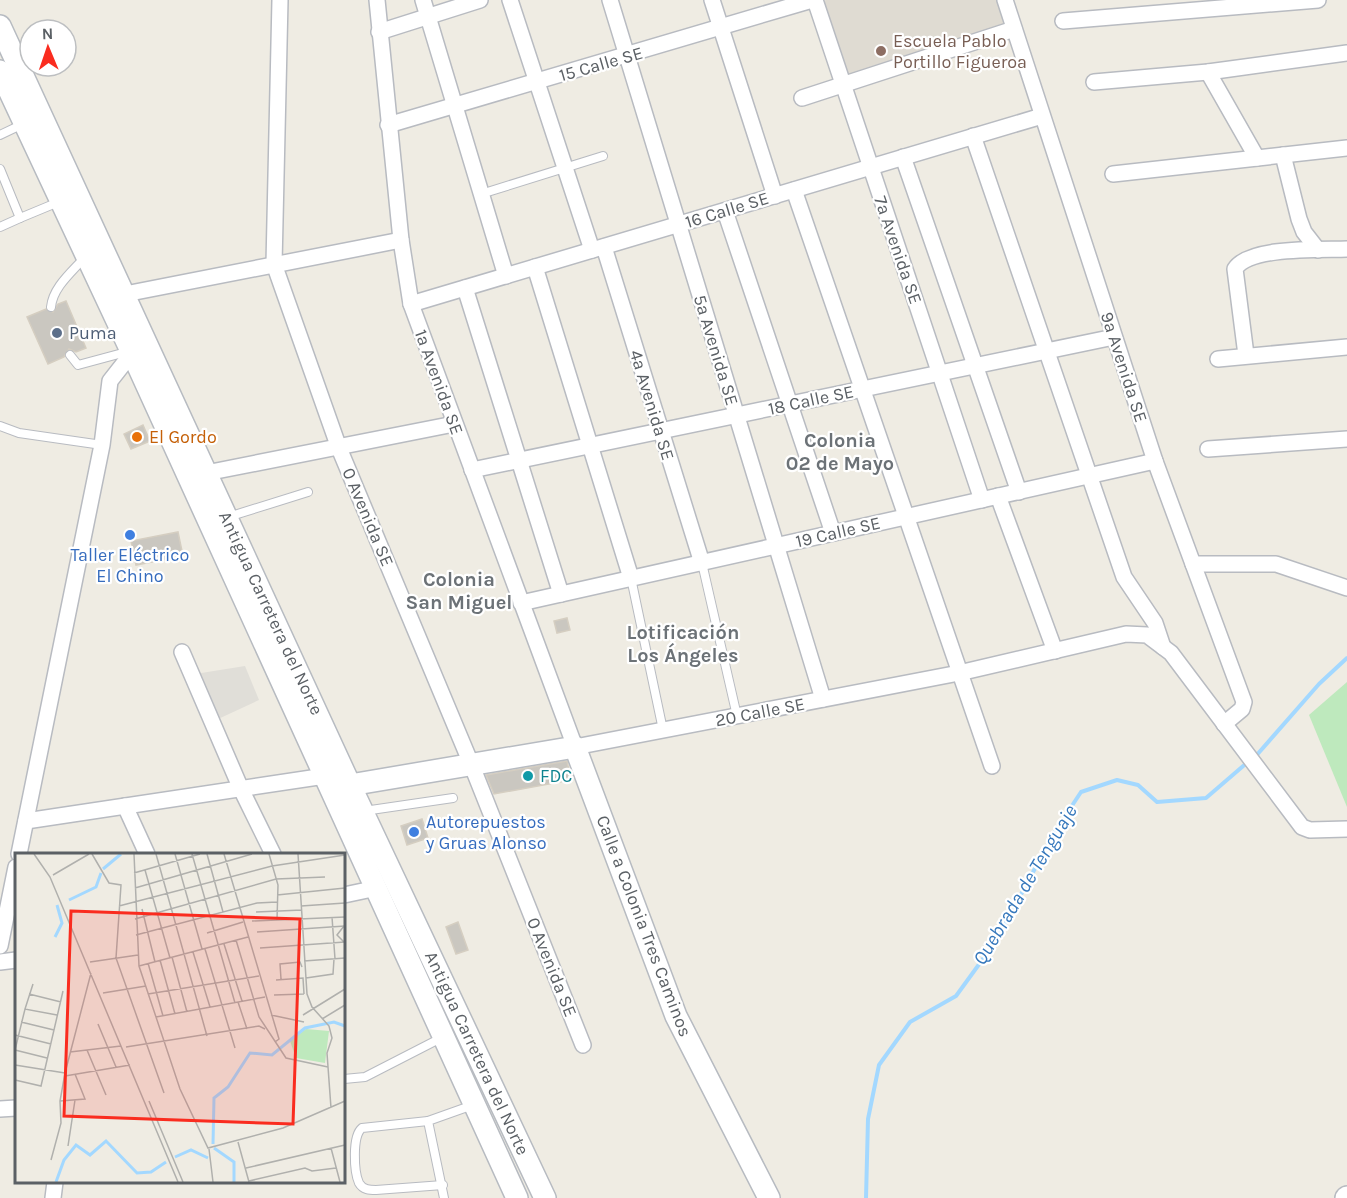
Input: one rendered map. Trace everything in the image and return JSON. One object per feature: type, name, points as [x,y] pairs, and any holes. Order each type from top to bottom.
[{"type":"main road","name":"Antigua Carretera del Norte","points":[[0,26],[350,785],[545,1198]]},
{"type":"main road","name":"Antigua Carretera del Norte","points":[[0,70],[132,352],[517,1198]]},
{"type":"main road","name":"20 Calle SE","points":[[350,785],[575,747]]},
{"type":"main road","name":"Calle a Colonia Tres Caminos","points":[[575,747],[676,1016],[769,1198]]},
{"type":"street","name":"0 Avenida SE","points":[[280,0],[274,264],[339,448],[472,766],[583,1045]]},
{"type":"street","name":"1a Avenida SE","points":[[377,0],[388,125],[411,304],[575,747]]},
{"type":"street","points":[[423,0],[506,276]]},
{"type":"street","points":[[379,32],[480,0]]},
{"type":"street","name":"4a Avenida SE","points":[[510,0],[565,168],[598,249],[702,563]]},
{"type":"street","name":"5a Avenida SE","points":[[610,0],[823,699]]},
{"type":"street","points":[[711,0],[775,196]]},
{"type":"street","name":"15 Calle SE","points":[[388,125],[813,0]]},
{"type":"street","name":"7a Avenida SE","points":[[813,0],[982,500]]},
{"type":"street","name":"9a Avenida SE","points":[[1005,0],[1155,461],[1244,702],[1242,709],[1224,724]]},
{"type":"street","points":[[1063,21],[1208,5],[1318,0]]},
{"type":"street","points":[[802,98],[842,83],[1014,29]]},
{"type":"street","points":[[1094,82],[1208,72],[1347,53]]},
{"type":"street","points":[[1208,72],[1257,158]]},
{"type":"street","name":"16 Calle SE","points":[[411,304],[1042,116]]},
{"type":"street","points":[[973,136],[1124,577],[1155,623],[1163,647],[1171,653],[1302,827],[1310,830],[1347,829]]},
{"type":"street","points":[[1113,174],[1347,148]]},
{"type":"street","points":[[1283,155],[1299,219],[1304,232],[1318,250]]},
{"type":"street","points":[[903,157],[1019,492]]},
{"type":"street","points":[[794,190],[992,766]]},
{"type":"street","points":[[725,211],[833,533]]},
{"type":"street","points":[[125,294],[401,240]]},
{"type":"street","points":[[1246,355],[1236,269],[1239,262],[1264,253],[1347,249]]},
{"type":"street","points":[[535,267],[630,578]]},
{"type":"street","points":[[465,288],[561,594]]},
{"type":"street","name":"18 Calle SE","points":[[472,470],[1114,337]]},
{"type":"street","points":[[1218,359],[1347,346]]},
{"type":"street","points":[[19,853],[102,445],[110,381],[132,352]]},
{"type":"street","points":[[206,473],[454,424]]},
{"type":"street","points":[[1208,449],[1347,439]]},
{"type":"street","name":"19 Calle SE","points":[[521,603],[1155,461]]},
{"type":"street","points":[[998,496],[1054,651]]},
{"type":"street","points":[[1193,564],[1276,564],[1347,588]]},
{"type":"street","name":"20 Calle SE","points":[[575,747],[959,673],[1126,634],[1148,635],[1163,647]]},
{"type":"street","points":[[182,652],[241,789],[272,853]]},
{"type":"street","points":[[26,821],[325,776]]},
{"type":"street","points":[[125,806],[146,853]]},
{"type":"street","points":[[0,946],[15,872]]},
{"type":"street","points":[[345,895],[377,888]]},
{"type":"street","points":[[0,962],[15,960]]},
{"type":"street","points":[[0,1109],[15,1108]]},
{"type":"street","points":[[53,1198],[55,1183]]},
{"type":"lane","points":[[0,135],[25,123]]},
{"type":"lane","points":[[481,194],[603,156]]},
{"type":"lane","points":[[0,169],[20,218]]},
{"type":"lane","points":[[0,227],[61,201]]},
{"type":"lane","points":[[51,307],[52,298],[58,287],[87,255]]},
{"type":"lane","points":[[70,355],[74,362],[83,364],[132,352]]},
{"type":"lane","points":[[0,426],[19,433],[102,445]]},
{"type":"lane","points":[[227,518],[308,492]]},
{"type":"lane","points":[[702,563],[737,716]]},
{"type":"lane","points":[[630,578],[663,730]]},
{"type":"lane","points":[[363,811],[453,798]]},
{"type":"lane","points":[[345,1079],[365,1077],[444,1036]]},
{"type":"lane","points":[[443,1185],[366,1189],[359,1183],[354,1141],[357,1132],[362,1128],[428,1121],[475,1104]]},
{"type":"lane","points":[[428,1121],[444,1198]]},
{"type":"shaded area","name":"Escuela Pablo Portillo Figueroa","points":[[826,0],[999,0],[1007,25],[845,76],[821,2]]},
{"type":"shaded area","points":[[245,666],[259,700],[216,720],[195,674]]},
{"type":"green space","points":[[1347,682],[1347,807],[1309,715]]},
{"type":"building","name":"Puma","points":[[66,301],[86,348],[76,352],[69,349],[64,357],[48,364],[27,317],[46,309],[53,312],[58,304]]},
{"type":"building","name":"El Gordo","points":[[143,425],[150,441],[131,449],[124,434]]},
{"type":"building","points":[[178,532],[183,556],[136,565],[131,541]]},
{"type":"building","points":[[567,618],[570,630],[557,633],[554,621]]},
{"type":"building","name":"FDC","points":[[567,761],[571,780],[494,794],[486,775]]},
{"type":"building","name":"Autorepuestos y Gruas Alonso","points":[[422,819],[428,838],[407,845],[401,826]]},
{"type":"building","points":[[458,922],[468,950],[456,954],[446,927]]},
{"type":"waterway","name":"Quebrada de Tenguaje","points":[[1255,757],[1319,684],[1347,658]]},
{"type":"waterway","name":"Quebrada de Tenguaje","points":[[866,1198],[868,1119],[879,1065],[910,1022],[956,996],[996,941],[1054,833],[1081,792],[1117,780],[1138,785],[1157,802],[1206,798],[1249,761]]},
{"type":"place","name":"Escuela Pablo Portillo Figueroa","points":[[881,51]]},
{"type":"place","name":"Puma","points":[[57,333]]},
{"type":"place","name":"El Gordo","points":[[137,437]]},
{"type":"place","name":"Taller Eléctrico El Chino","points":[[130,535]]},
{"type":"place","name":"FDC","points":[[528,776]]},
{"type":"place","name":"Autorepuestos y Gruas Alonso","points":[[414,832]]},
{"type":"district","name":"Colonia 02 de Mayo","points":[[840,452]]},
{"type":"district","name":"Colonia San Miguel","points":[[459,590]]},
{"type":"district","name":"Lotificación Los Ángeles","points":[[683,644]]}]
